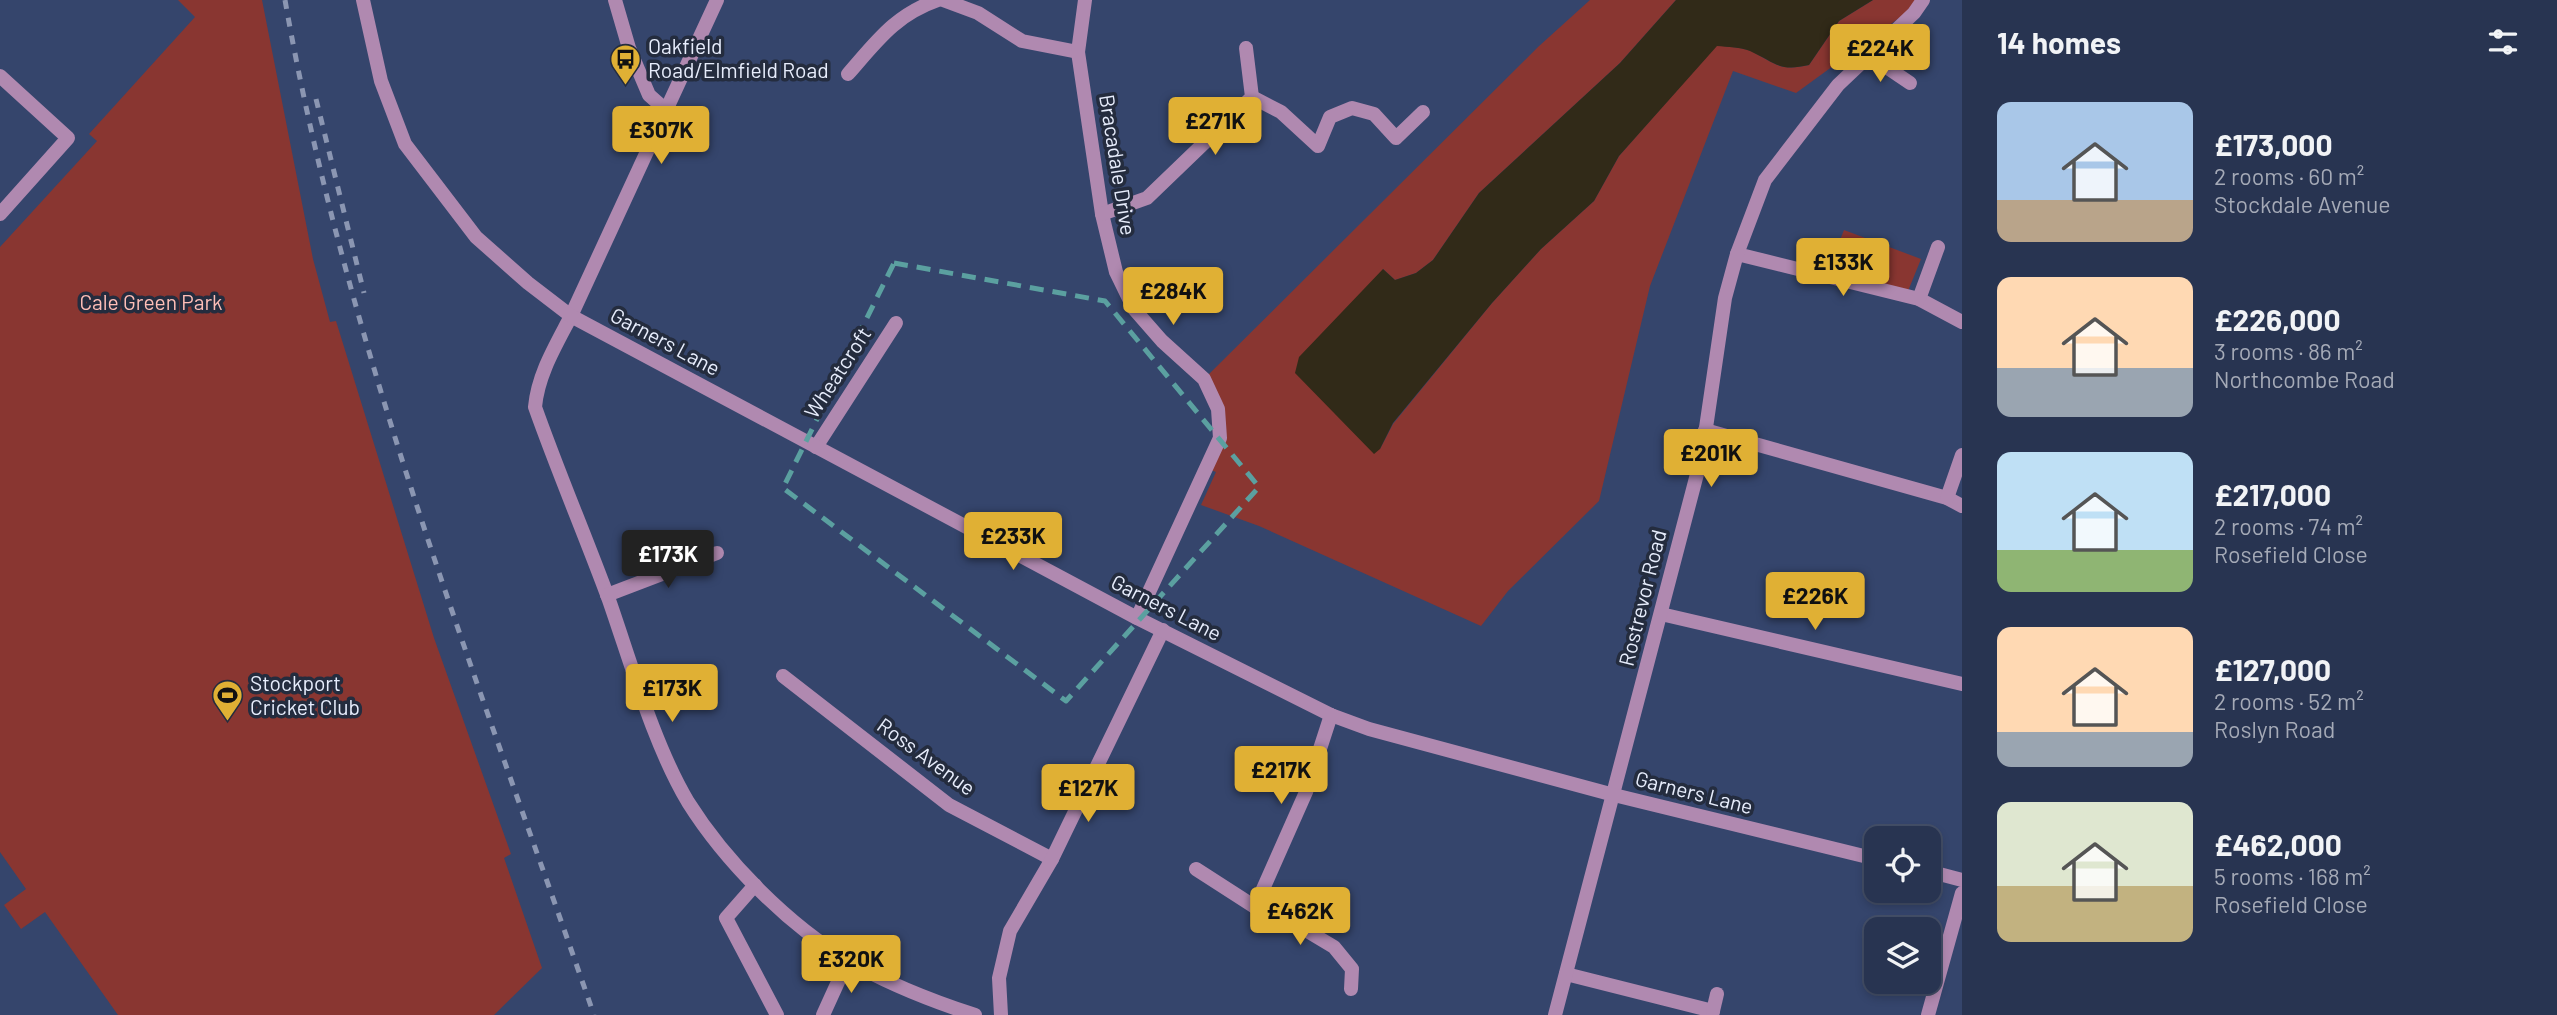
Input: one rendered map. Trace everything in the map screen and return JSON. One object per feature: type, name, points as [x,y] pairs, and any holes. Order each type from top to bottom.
[{"type":"street","name":"Garners Lane","points":[[363,0],[381,81],[405,144],[476,237],[528,283],[572,316],[1137,618],[1331,715],[1369,729],[1614,795],[1864,856]]},
{"type":"street","points":[[615,0],[629,48],[649,95],[667,111]]},
{"type":"street","points":[[718,0],[537,387],[535,407],[662,748],[688,800],[720,846],[755,885],[793,920],[848,960],[930,1000],[975,1015]]},
{"type":"street","points":[[848,74],[883,35],[914,9],[938,0]]},
{"type":"street","points":[[943,0],[978,13],[1023,41],[1078,52]]},
{"type":"street","name":"Bracadale Drive","points":[[1085,0],[1078,52],[1102,214],[1116,272],[1134,309],[1161,341],[1204,379],[1218,409],[1220,438],[1137,618]]},
{"type":"street","name":"Rostrevor Road","points":[[1555,1015],[1702,455],[1725,298],[1737,254],[1765,180],[1838,85],[1914,13],[1923,0]]},
{"type":"street","points":[[1246,48],[1252,97]]},
{"type":"street","points":[[1870,56],[1910,83]]},
{"type":"street","points":[[0,76],[68,138],[0,214]]},
{"type":"street","points":[[1252,97],[1281,112],[1318,146],[1330,117],[1352,108],[1374,114],[1396,138],[1423,112]]},
{"type":"street","points":[[1102,214],[1147,198],[1252,97]]},
{"type":"street","points":[[1919,299],[1938,247]]},
{"type":"street","points":[[1737,254],[1919,299],[1962,322]]},
{"type":"street","name":"Wheatcroft","points":[[816,447],[896,323]]},
{"type":"street","points":[[1705,430],[1947,498],[1962,506]]},
{"type":"street","points":[[1947,498],[1962,455]]},
{"type":"street","points":[[607,595],[718,553]]},
{"type":"street","points":[[1661,614],[1962,684]]},
{"type":"street","points":[[1000,1015],[999,978],[1010,931],[1052,859],[1163,630]]},
{"type":"street","name":"Ross Avenue","points":[[783,676],[949,805],[1052,859]]},
{"type":"street","points":[[1255,907],[1306,792],[1331,715]]},
{"type":"street","points":[[1196,869],[1255,907],[1334,947],[1352,969],[1351,989]]},
{"type":"street","points":[[1941,874],[1962,880]]},
{"type":"street","points":[[755,885],[726,918],[777,1015]]},
{"type":"street","points":[[1928,1015],[1962,893]]},
{"type":"street","points":[[823,1015],[848,960]]},
{"type":"street","points":[[1566,974],[1712,1013],[1717,994]]},
{"type":"highlighted area","points":[[894,263],[1105,301],[1259,487],[1066,701],[783,488]]},
{"type":"green space","name":"Stockport Cricket Club","points":[[178,0],[262,0],[313,259],[330,322],[336,321],[434,638],[511,854],[504,858],[542,968],[494,1015],[118,1015],[45,912],[21,929],[4,905],[26,889],[0,852],[0,247],[97,141],[89,134],[195,17]]},
{"type":"green space","points":[[1590,0],[1676,0],[1620,63],[1479,193],[1433,260],[1416,273],[1395,280],[1383,269],[1380,449],[1393,424],[1492,303],[1541,249],[1594,201],[1619,156],[1717,45],[1751,51],[1784,67],[1809,65],[1839,21],[1873,0],[1918,0],[1910,10],[1796,93],[1733,71],[1650,286],[1599,501],[1508,591],[1481,626],[1259,526],[1201,505],[1216,472],[1206,468],[1220,438],[1204,379],[1538,47]]},
{"type":"green space","points":[[1844,230],[1921,259],[1908,291],[1828,270]]},
{"type":"shaded area","points":[[1676,0],[1873,0],[1839,21],[1809,65],[1784,67],[1746,50],[1717,46],[1619,156],[1594,201],[1541,249],[1492,303],[1393,423],[1380,449],[1374,454],[1295,373],[1299,357],[1383,269],[1395,280],[1416,273],[1433,260],[1479,193],[1620,63]]},
{"type":"railway","points":[[285,0],[311,130],[379,386],[462,639],[594,1015]]},
{"type":"railway","points":[[316,99],[364,293]]},
{"type":"place","name":"Oakfield Road/Elmfield Road","points":[[625,86]]},
{"type":"place","name":"Stockport Cricket Club","points":[[227,723]]},
{"type":"park label","name":"Cale Green Park","points":[[151,303]]}]
